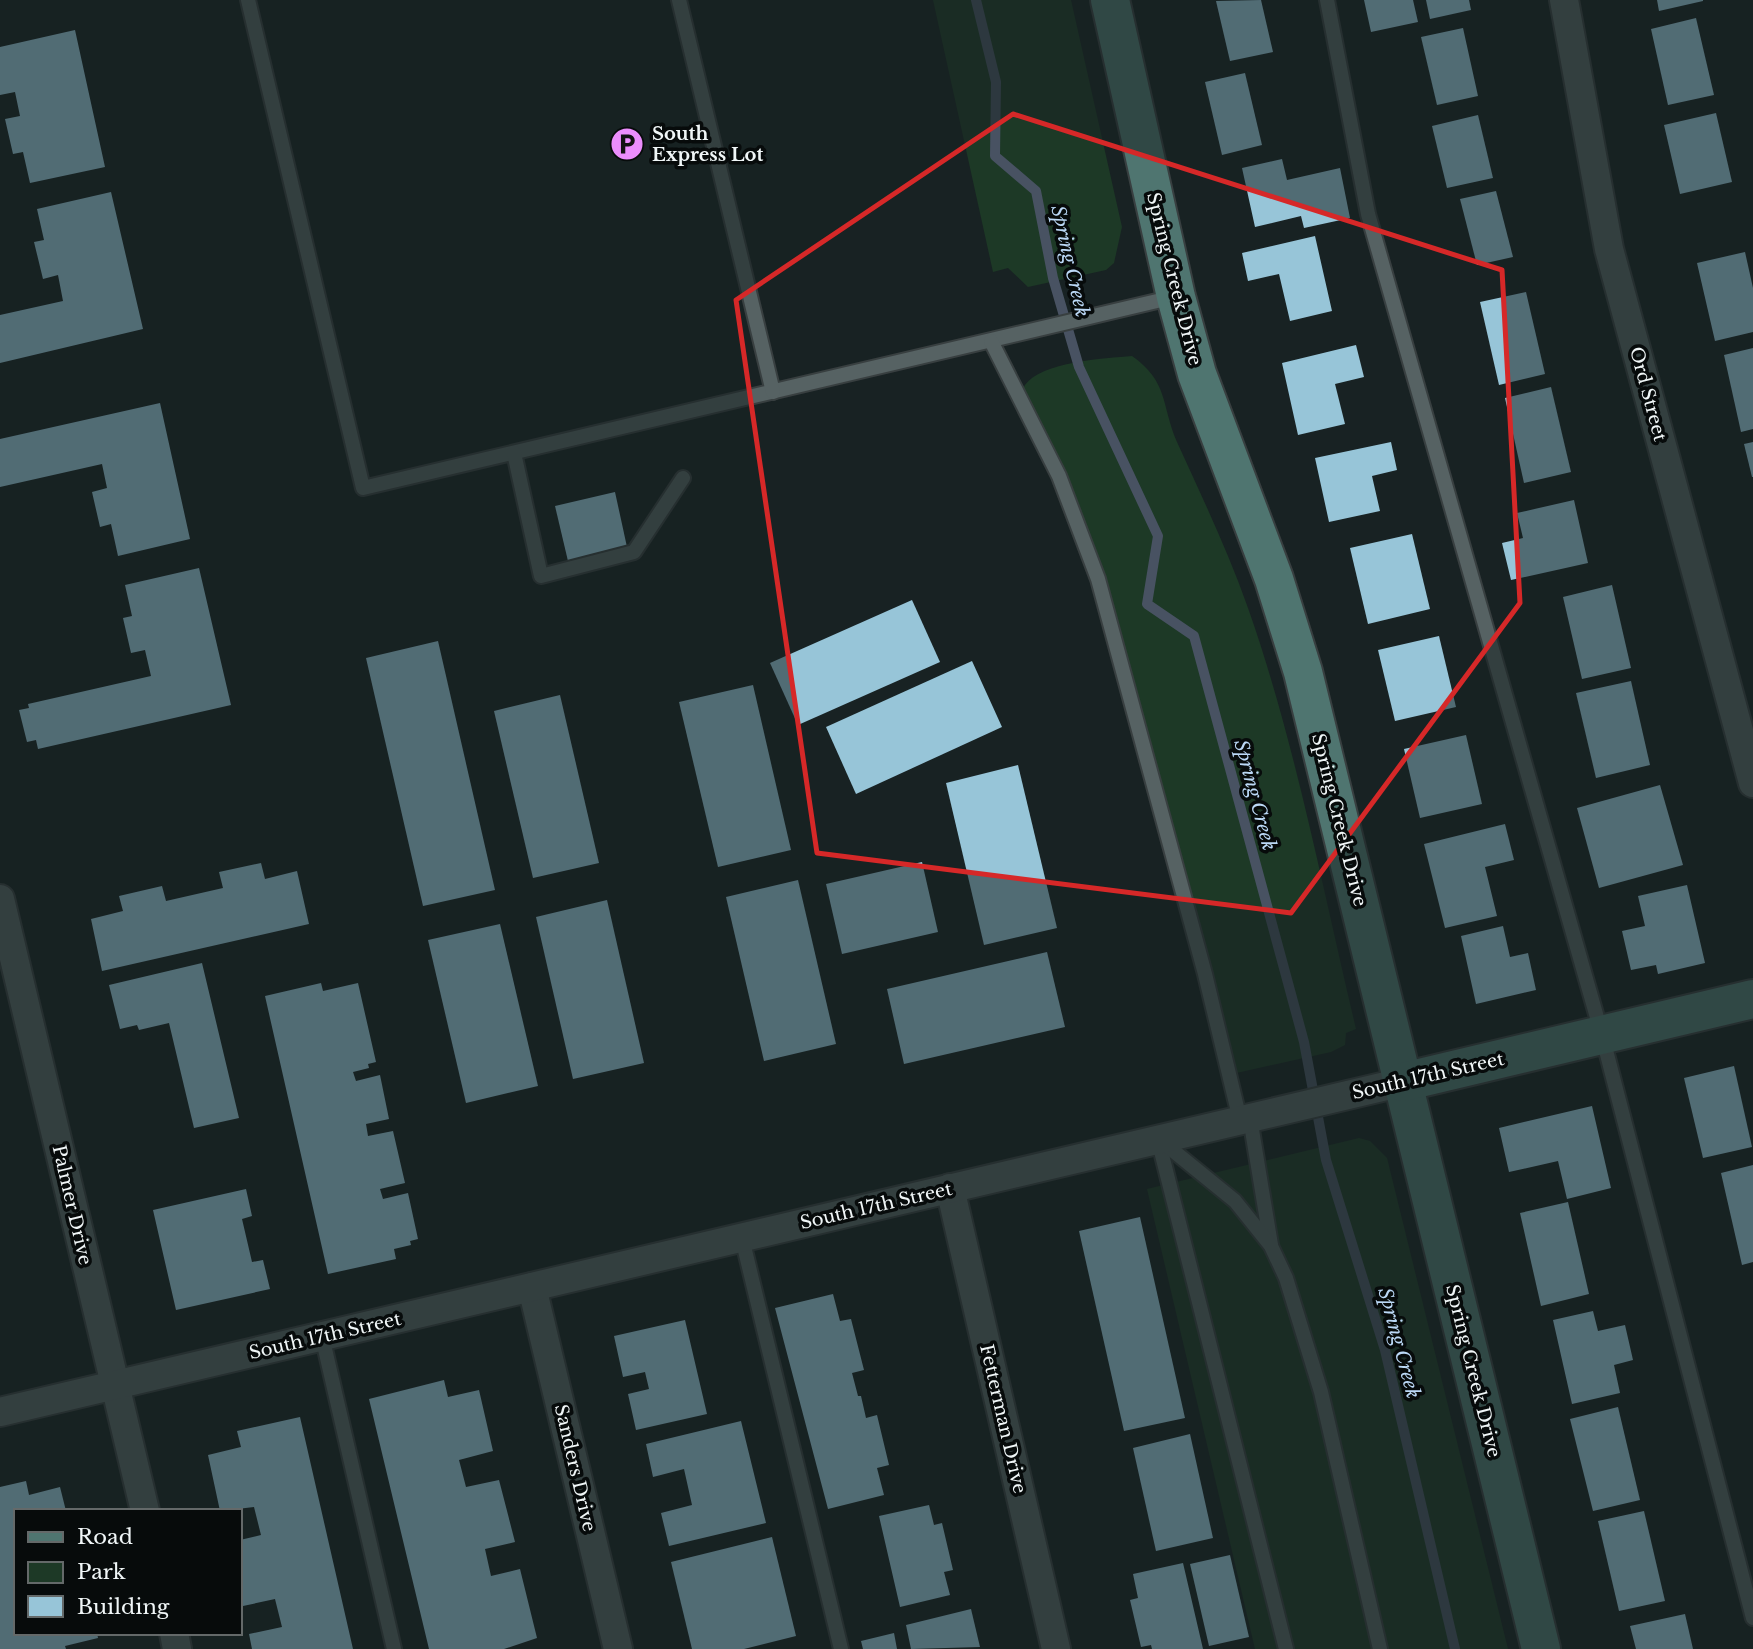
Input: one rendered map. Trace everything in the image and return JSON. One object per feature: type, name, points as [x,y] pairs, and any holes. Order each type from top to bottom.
[{"type":"street","name":"Spring Creek Drive","points":[[1110,0],[1175,297],[1197,374],[1274,579],[1303,672],[1541,1649]]},
{"type":"street","name":"Ord Street","points":[[1564,0],[1609,249],[1753,783]]},
{"type":"street","name":"Palmer Drive","points":[[0,899],[145,1509]]},
{"type":"street","name":"South 17th Street","points":[[0,1412],[1753,999]]},
{"type":"street","name":"Fetterman Drive","points":[[950,1188],[1056,1649]]},
{"type":"street","name":"Sanders Drive","points":[[532,1287],[618,1649]]},
{"type":"lane","points":[[248,0],[363,488],[1175,297]]},
{"type":"lane","points":[[679,0],[774,392]]},
{"type":"lane","points":[[1327,0],[1367,214],[1602,1035],[1753,1618]]},
{"type":"lane","points":[[991,341],[1059,476],[1098,579],[1245,1119],[1271,1246],[1286,1278],[1321,1392],[1380,1649]]},
{"type":"lane","points":[[514,453],[541,576],[634,552],[683,478]]},
{"type":"lane","points":[[1158,1139],[1235,1201],[1271,1246]]},
{"type":"lane","points":[[1158,1139],[1286,1649]]},
{"type":"lane","points":[[742,1238],[841,1649]]},
{"type":"lane","points":[[322,1336],[394,1649]]},
{"type":"highlighted area","points":[[1013,114],[1502,270],[1520,603],[1291,913],[817,853],[736,300]]},
{"type":"green space","points":[[933,0],[1071,0],[1122,227],[1114,263],[1106,270],[1028,287],[1008,268],[993,272]]},
{"type":"green space","points":[[1132,356],[1144,366],[1158,385],[1177,442],[1223,545],[1265,659],[1294,763],[1356,1029],[1346,1033],[1345,1045],[1331,1052],[1223,1076],[1088,558],[1020,402],[1025,385],[1045,371],[1074,363]]},
{"type":"green space","points":[[1359,1138],[1370,1141],[1387,1158],[1508,1649],[1255,1649],[1147,1189]]},
{"type":"building","points":[[1261,0],[1273,52],[1230,61],[1216,1]]},
{"type":"building","points":[[1364,0],[1413,0],[1418,22],[1371,32]]},
{"type":"building","points":[[1426,0],[1469,0],[1471,10],[1430,19]]},
{"type":"building","points":[[1657,0],[1703,0],[1703,1],[1659,11]]},
{"type":"building","points":[[1696,18],[1714,95],[1668,105],[1651,29]]},
{"type":"building","points":[[1463,28],[1478,96],[1437,105],[1421,37]]},
{"type":"building","points":[[75,30],[105,167],[30,183],[23,152],[13,154],[5,119],[20,116],[15,92],[0,95],[0,47]]},
{"type":"building","points":[[1245,73],[1262,145],[1222,155],[1205,82]]},
{"type":"building","points":[[1716,113],[1732,182],[1680,194],[1664,125]]},
{"type":"building","points":[[1478,115],[1493,178],[1447,188],[1432,126]]},
{"type":"building","points":[[1282,159],[1287,180],[1340,168],[1350,218],[1304,228],[1301,216],[1255,227],[1242,168]]},
{"type":"building","points":[[1496,191],[1513,257],[1477,265],[1460,199]]},
{"type":"building","points":[[111,192],[143,329],[0,363],[0,315],[63,301],[58,275],[43,279],[34,242],[44,240],[37,209]]},
{"type":"building","points":[[1315,236],[1332,311],[1290,321],[1279,274],[1248,281],[1242,253]]},
{"type":"building","points":[[1745,252],[1753,288],[1753,332],[1715,341],[1697,263]]},
{"type":"building","points":[[1526,292],[1545,374],[1499,385],[1480,302]]},
{"type":"building","points":[[1356,345],[1364,377],[1335,384],[1345,424],[1298,435],[1282,363]]},
{"type":"building","points":[[1753,348],[1753,429],[1741,432],[1724,355]]},
{"type":"building","points":[[1551,387],[1571,472],[1524,483],[1505,398]]},
{"type":"building","points":[[160,403],[190,539],[118,556],[111,524],[100,527],[92,492],[107,488],[102,464],[0,487],[0,439]]},
{"type":"building","points":[[1391,442],[1397,470],[1372,476],[1380,511],[1329,522],[1315,458]]},
{"type":"building","points":[[1753,442],[1753,477],[1752,477],[1744,444]]},
{"type":"building","points":[[615,492],[627,547],[568,561],[555,506]]},
{"type":"building","points":[[1574,500],[1588,563],[1511,580],[1502,543],[1523,538],[1517,513]]},
{"type":"building","points":[[1412,534],[1430,609],[1368,624],[1350,548]]},
{"type":"building","points":[[199,568],[231,705],[38,749],[36,740],[27,742],[19,710],[29,708],[28,704],[151,676],[145,650],[131,653],[123,618],[132,616],[125,585]]},
{"type":"building","points":[[1612,585],[1631,668],[1582,679],[1563,597]]},
{"type":"building","points":[[912,600],[940,662],[798,725],[770,663]]},
{"type":"building","points":[[1439,636],[1456,707],[1395,721],[1378,650]]},
{"type":"building","points":[[438,641],[495,890],[423,906],[366,658]]},
{"type":"building","points":[[972,661],[1002,727],[856,794],[826,727]]},
{"type":"building","points":[[1631,681],[1650,765],[1596,778],[1576,693]]},
{"type":"building","points":[[753,685],[791,850],[718,867],[679,702]]},
{"type":"building","points":[[560,695],[599,863],[533,878],[494,711]]},
{"type":"building","points":[[1466,735],[1482,804],[1420,818],[1404,749]]},
{"type":"building","points":[[1018,765],[1057,928],[984,945],[946,783]]},
{"type":"building","points":[[1660,785],[1683,865],[1599,888],[1577,808]]},
{"type":"building","points":[[1505,824],[1514,860],[1485,867],[1497,916],[1445,928],[1424,844]]},
{"type":"building","points":[[922,862],[938,932],[842,954],[826,884]]},
{"type":"building","points":[[261,863],[265,879],[297,871],[309,924],[102,971],[91,919],[123,911],[119,896],[162,886],[166,901],[223,888],[219,872]]},
{"type":"building","points":[[798,880],[836,1044],[764,1061],[726,897]]},
{"type":"building","points":[[1687,885],[1705,963],[1658,974],[1656,965],[1631,970],[1622,931],[1645,926],[1638,896]]},
{"type":"building","points":[[607,900],[644,1063],[573,1079],[536,917]]},
{"type":"building","points":[[500,924],[538,1086],[466,1103],[428,940]]},
{"type":"building","points":[[1503,926],[1510,957],[1528,953],[1536,990],[1476,1004],[1461,936]]},
{"type":"building","points":[[1047,952],[1065,1027],[904,1064],[887,989]]},
{"type":"building","points":[[202,963],[239,1118],[194,1128],[169,1023],[139,1030],[137,1025],[120,1029],[109,985]]},
{"type":"building","points":[[321,983],[323,991],[358,983],[376,1062],[368,1064],[369,1068],[353,1072],[356,1081],[380,1075],[389,1119],[366,1124],[368,1136],[393,1131],[405,1183],[380,1189],[383,1199],[408,1193],[418,1239],[410,1241],[411,1245],[394,1249],[396,1259],[328,1274],[265,996]]},
{"type":"building","points":[[1734,1066],[1752,1147],[1703,1158],[1684,1078]]},
{"type":"building","points":[[1592,1106],[1611,1188],[1567,1199],[1558,1161],[1509,1172],[1499,1128]]},
{"type":"building","points":[[1753,1165],[1753,1262],[1742,1265],[1721,1173]]},
{"type":"building","points":[[246,1189],[252,1216],[242,1219],[252,1262],[263,1260],[270,1289],[176,1310],[153,1210]]},
{"type":"building","points":[[1568,1202],[1589,1294],[1541,1306],[1520,1213]]},
{"type":"building","points":[[1140,1217],[1185,1418],[1124,1431],[1079,1231]]},
{"type":"building","points":[[833,1294],[840,1321],[851,1319],[864,1370],[852,1373],[866,1418],[877,1415],[889,1465],[877,1468],[884,1495],[828,1509],[775,1308]]},
{"type":"building","points":[[1593,1311],[1598,1331],[1625,1325],[1633,1360],[1614,1365],[1620,1393],[1572,1404],[1553,1320]]},
{"type":"building","points":[[685,1320],[707,1414],[636,1430],[628,1394],[649,1389],[645,1372],[623,1377],[614,1336]]},
{"type":"building","points":[[444,1380],[448,1397],[479,1390],[493,1451],[459,1460],[466,1487],[499,1480],[515,1542],[485,1549],[491,1576],[520,1569],[537,1638],[504,1649],[429,1649],[369,1399]]},
{"type":"building","points":[[1618,1407],[1640,1500],[1593,1511],[1570,1419]]},
{"type":"building","points":[[300,1417],[353,1649],[252,1649],[249,1634],[282,1627],[275,1599],[243,1606],[242,1602],[242,1540],[261,1535],[254,1507],[220,1509],[208,1455],[241,1447],[237,1431]]},
{"type":"building","points":[[741,1421],[766,1523],[669,1546],[661,1513],[692,1505],[684,1469],[653,1477],[646,1444]]},
{"type":"building","points":[[1190,1434],[1213,1538],[1156,1551],[1133,1448]]},
{"type":"building","points":[[26,1481],[29,1495],[60,1487],[66,1509],[14,1509],[14,1635],[97,1635],[98,1638],[65,1646],[66,1649],[0,1649],[0,1487]]},
{"type":"building","points":[[929,1505],[934,1525],[942,1523],[953,1570],[944,1572],[950,1595],[900,1607],[879,1516]]},
{"type":"building","points":[[1644,1511],[1665,1601],[1619,1611],[1598,1521]]},
{"type":"building","points":[[772,1537],[796,1636],[744,1649],[692,1649],[671,1562]]},
{"type":"building","points":[[1230,1555],[1249,1637],[1209,1646],[1190,1564]]},
{"type":"building","points":[[1183,1563],[1203,1649],[1152,1649],[1151,1645],[1141,1647],[1130,1600],[1138,1598],[1133,1574]]},
{"type":"building","points":[[971,1609],[980,1647],[911,1649],[906,1625]]},
{"type":"building","points":[[1685,1614],[1693,1649],[1636,1649],[1630,1626]]},
{"type":"building","points":[[894,1633],[897,1649],[863,1649],[861,1641]]},
{"type":"waterway","name":"Spring Creek","points":[[976,0],[996,82],[995,156],[1036,191],[1053,278],[1079,367],[1158,536],[1147,604],[1194,636],[1304,1042],[1326,1160],[1385,1350],[1455,1649]]},
{"type":"place","name":"South Express Lot","points":[[627,144]]}]
